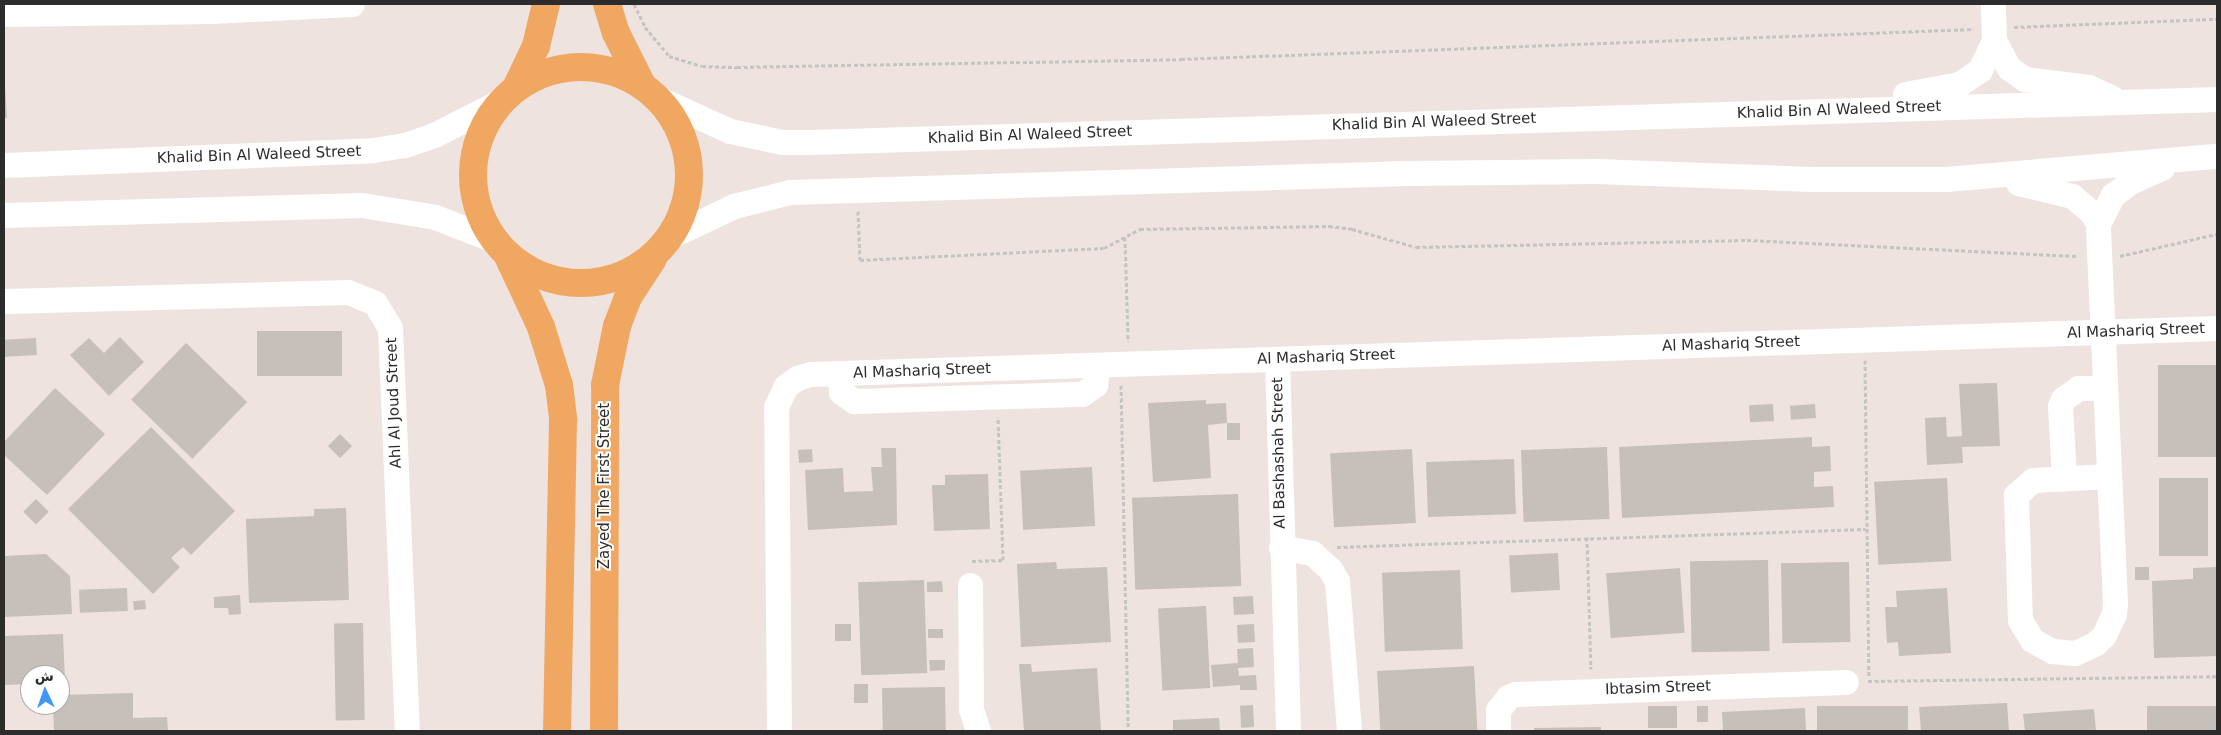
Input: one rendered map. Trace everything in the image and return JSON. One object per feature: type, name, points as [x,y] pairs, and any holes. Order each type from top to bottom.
[{"type":"main road","points":[[546,4],[536,46],[509,94],[487,120],[477,143],[473,168],[474,194],[482,218],[501,247],[541,326],[559,385],[563,420],[557,731]]},
{"type":"main road","points":[[607,4],[616,33],[650,91]]},
{"type":"main road","points":[[509,94],[539,75],[564,68],[591,66],[617,72],[650,91]]},
{"type":"main road","name":"Zayed The First Street","points":[[604,731],[605,385],[622,312],[664,244],[687,198],[690,165],[678,126],[650,91]]},
{"type":"main road","points":[[501,247],[538,273],[555,280],[582,283],[618,276],[635,269],[664,244]]},
{"type":"street","points":[[4,14],[210,10],[352,4]]},
{"type":"street","points":[[1863,109],[1879,101],[1947,87],[1971,77],[1987,60],[1994,34],[1993,4]]},
{"type":"street","points":[[1994,34],[2009,68],[2025,79],[2089,87],[2121,102]]},
{"type":"street","name":"Khalid Bin Al Waleed Street","points":[[650,91],[730,132],[791,142],[2217,99]]},
{"type":"street","name":"Khalid Bin Al Waleed Street","points":[[4,164],[373,150],[406,146],[434,135],[509,94]]},
{"type":"street","points":[[664,244],[734,206],[765,197],[856,190],[1473,172],[1595,171],[1864,180],[1986,177],[2217,156]]},
{"type":"street","points":[[2109,476],[2041,478],[2026,483],[2014,503],[2020,620],[2032,640],[2047,649],[2063,654],[2075,653],[2096,643],[2104,635],[2114,614],[2109,476],[2098,224],[2106,204],[2121,189],[2182,159]]},
{"type":"street","points":[[1986,177],[2072,196],[2088,208],[2098,224]]},
{"type":"street","points":[[4,215],[362,205],[434,217],[501,247]]},
{"type":"street","name":"Ahl Al Joud Street","points":[[4,301],[348,292],[375,303],[390,328],[407,731]]},
{"type":"street","name":"Al Mashariq Street","points":[[779,731],[776,407],[783,391],[796,378],[840,373],[2217,328]]},
{"type":"street","name":"Al Bashashah Street","points":[[1277,359],[1281,547],[1288,731]]},
{"type":"street","points":[[840,373],[841,392],[854,401],[1087,392],[1097,380],[1097,365]]},
{"type":"street","points":[[2064,478],[2060,406],[2063,400],[2078,388],[2105,388]]},
{"type":"street","name":"Al Bashashah Street","points":[[1281,547],[1312,553]]},
{"type":"street","points":[[1312,553],[1330,569],[1340,594],[1349,731]]},
{"type":"street","points":[[970,586],[971,709],[978,731]]},
{"type":"street","name":"Ibtasim Street","points":[[1498,731],[1498,710],[1508,697],[1516,694],[1858,682]]},
{"type":"path","points":[[634,4],[645,27],[669,56],[702,66],[737,67],[1181,59],[1994,34],[2217,19]]},
{"type":"path","points":[[856,190],[860,260],[1104,248],[1140,229],[1329,226],[1352,229],[1416,247],[1747,240],[2100,257],[2144,253],[2217,234]]},
{"type":"path","points":[[1125,237],[1128,731]]},
{"type":"path","points":[[1865,340],[1866,529],[1858,682],[2217,676]]},
{"type":"path","points":[[970,586],[970,561],[1003,560],[997,396]]},
{"type":"path","points":[[1312,553],[1355,544],[1866,529]]},
{"type":"path","points":[[1587,537],[1591,691]]},
{"type":"building","points":[[4,70],[7,118],[4,118]]},
{"type":"building","points":[[257,331],[342,331],[342,376],[257,376]]},
{"type":"building","points":[[120,337],[144,362],[109,396],[70,355],[89,338],[104,353]]},
{"type":"building","points":[[36,338],[37,355],[5,357],[4,340]]},
{"type":"building","points":[[186,343],[247,402],[192,459],[131,400]]},
{"type":"building","points":[[2158,365],[2217,365],[2217,457],[2158,457]]},
{"type":"building","points":[[1997,383],[2000,446],[1962,447],[1963,463],[1927,465],[1925,418],[1946,417],[1947,437],[1962,436],[1959,384]]},
{"type":"building","points":[[55,388],[105,434],[47,495],[4,455],[4,442]]},
{"type":"building","points":[[1206,400],[1206,404],[1226,403],[1227,423],[1208,425],[1211,478],[1153,482],[1148,403]]},
{"type":"building","points":[[1773,404],[1774,421],[1750,422],[1749,405]]},
{"type":"building","points":[[1815,404],[1816,418],[1791,420],[1790,406]]},
{"type":"building","points":[[1227,423],[1240,423],[1240,440],[1227,440]]},
{"type":"building","points":[[151,427],[235,511],[191,555],[183,547],[171,558],[180,567],[153,594],[68,509]]},
{"type":"building","points":[[340,434],[352,446],[340,458],[328,446]]},
{"type":"building","points":[[1812,437],[1812,447],[1830,446],[1831,471],[1814,472],[1814,487],[1833,486],[1834,507],[1622,518],[1619,447]]},
{"type":"building","points":[[1607,447],[1610,519],[1524,522],[1521,450]]},
{"type":"building","points":[[881,448],[896,448],[897,525],[808,530],[805,470],[843,468],[844,492],[873,491],[871,467],[882,467]]},
{"type":"building","points":[[812,449],[813,462],[799,463],[798,450]]},
{"type":"building","points":[[1412,449],[1416,523],[1334,527],[1330,453]]},
{"type":"building","points":[[1514,459],[1516,514],[1428,517],[1426,462]]},
{"type":"building","points":[[1092,467],[1095,526],[1023,530],[1020,471]]},
{"type":"building","points":[[988,474],[990,529],[934,531],[932,485],[945,485],[945,475]]},
{"type":"building","points":[[1947,478],[1951,561],[1878,565],[1874,482]]},
{"type":"building","points":[[2159,478],[2208,478],[2208,556],[2159,556]]},
{"type":"building","points":[[1238,494],[1241,586],[1135,590],[1132,498]]},
{"type":"building","points":[[36,499],[49,512],[36,524],[23,512]]},
{"type":"building","points":[[346,508],[349,600],[249,603],[246,519],[314,516],[314,509]]},
{"type":"building","points":[[1558,553],[1560,590],[1511,593],[1509,556]]},
{"type":"building","points":[[46,554],[70,576],[72,614],[4,617],[4,556]]},
{"type":"building","points":[[1768,560],[1770,651],[1692,652],[1690,561]]},
{"type":"building","points":[[1056,562],[1057,569],[1107,567],[1111,642],[1021,647],[1017,564]]},
{"type":"building","points":[[1849,562],[1850,642],[1782,643],[1781,563]]},
{"type":"building","points":[[2135,567],[2149,567],[2149,580],[2135,580]]},
{"type":"building","points":[[2217,567],[2217,656],[2154,658],[2152,581],[2193,579],[2193,568]]},
{"type":"building","points":[[1680,568],[1685,633],[1611,638],[1606,573]]},
{"type":"building","points":[[1460,570],[1463,649],[1385,652],[1382,573]]},
{"type":"building","points":[[924,580],[927,673],[861,675],[858,582]]},
{"type":"building","points":[[942,581],[943,592],[927,592],[927,582]]},
{"type":"building","points":[[127,588],[128,611],[80,613],[79,590]]},
{"type":"building","points":[[1947,588],[1951,653],[1899,656],[1898,642],[1887,643],[1885,607],[1897,607],[1896,591]]},
{"type":"building","points":[[240,595],[241,614],[229,615],[228,608],[214,608],[214,597]]},
{"type":"building","points":[[1253,596],[1254,614],[1234,615],[1233,597]]},
{"type":"building","points":[[145,600],[146,609],[134,610],[133,601]]},
{"type":"building","points":[[1206,606],[1210,688],[1162,690],[1158,609]]},
{"type":"building","points":[[363,623],[365,720],[336,720],[334,624]]},
{"type":"building","points":[[835,624],[851,624],[851,641],[835,641]]},
{"type":"building","points":[[1254,624],[1255,642],[1238,643],[1237,625]]},
{"type":"building","points":[[928,629],[943,629],[943,638],[928,638]]},
{"type":"building","points":[[63,634],[64,665],[20,665],[20,684],[4,685],[4,636]]},
{"type":"building","points":[[1253,648],[1254,667],[1238,668],[1239,676],[1256,675],[1257,690],[1240,690],[1240,685],[1213,687],[1211,665],[1238,663],[1237,649]]},
{"type":"building","points":[[929,660],[945,660],[945,670],[930,671]]},
{"type":"building","points":[[1019,664],[1031,664],[1032,672],[1097,668],[1101,731],[1024,731]]},
{"type":"building","points":[[1474,666],[1477,731],[1380,731],[1377,671]]},
{"type":"building","points":[[854,684],[868,684],[868,703],[854,703]]},
{"type":"building","points":[[945,687],[946,731],[883,731],[882,688]]},
{"type":"building","points":[[133,693],[133,718],[167,717],[168,731],[54,731],[53,715],[70,715],[70,695]]},
{"type":"building","points":[[2007,703],[2009,731],[1921,731],[1919,707]]},
{"type":"building","points":[[1253,705],[1254,727],[1241,728],[1240,706]]},
{"type":"building","points":[[1648,706],[1677,706],[1677,728],[1648,728]]},
{"type":"building","points":[[1697,706],[1708,706],[1708,722],[1697,722]]},
{"type":"building","points":[[1817,706],[1908,706],[1908,731],[1817,731]]},
{"type":"building","points":[[2147,706],[2217,706],[2217,731],[2147,731]]},
{"type":"building","points":[[1805,708],[1806,731],[1723,731],[1722,712]]},
{"type":"building","points":[[2094,709],[2096,731],[2025,731],[2023,714]]},
{"type":"building","points":[[1219,718],[1220,731],[1173,731],[1173,720]]},
{"type":"building","points":[[1601,727],[1601,731],[1534,731],[1534,728]]}]
